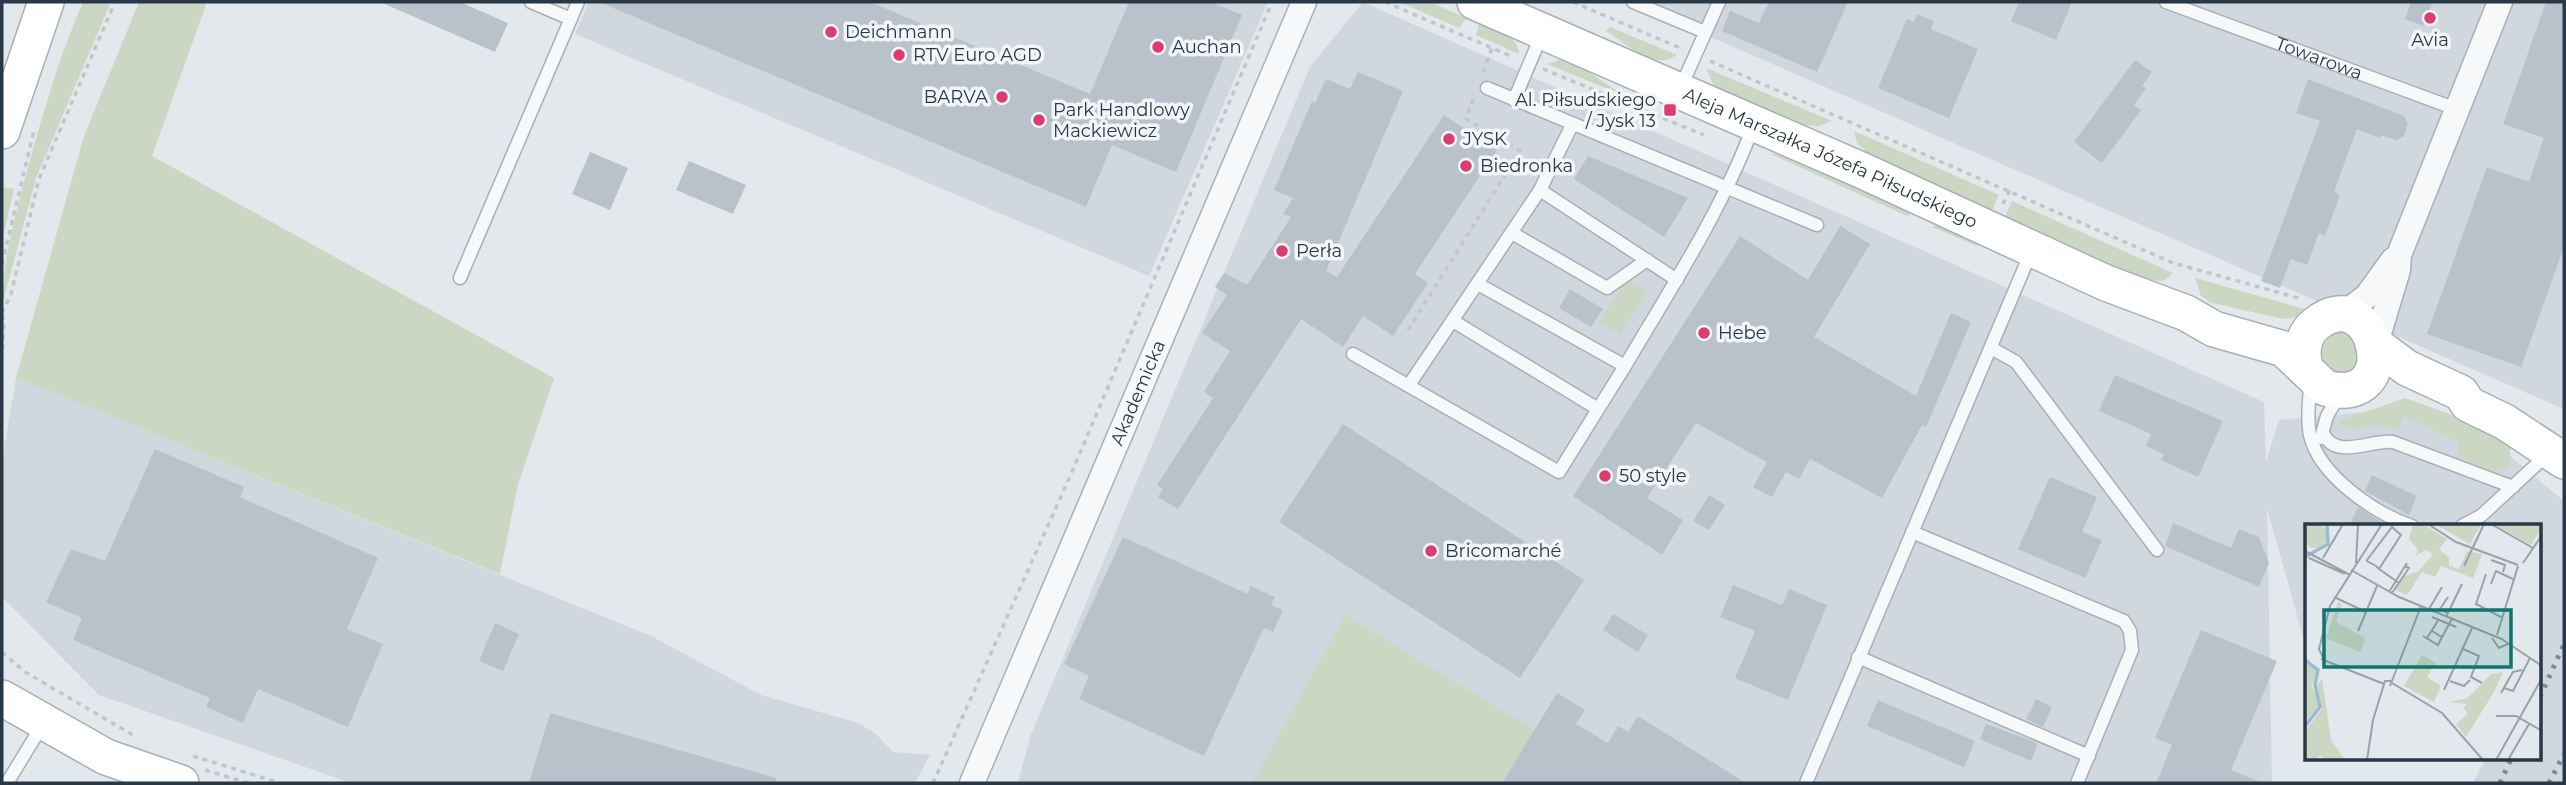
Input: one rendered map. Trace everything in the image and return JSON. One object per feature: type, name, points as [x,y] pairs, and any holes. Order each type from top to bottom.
[{"type":"street","points":[[18,129],[46,2]]},
{"type":"street","name":"Akademicka","points":[[972,783],[1304,2]]},
{"type":"street","name":"Aleja Marszałka Józefa Piłsudskiego","points":[[1475,2],[1680,89],[2105,283],[2186,313],[2214,329],[2284,349],[2325,388],[2387,382],[2459,406],[2468,404]]},
{"type":"street","points":[[2353,386],[2374,367],[2376,344],[2398,270],[2399,256],[2459,111],[2500,2]]},
{"type":"street","points":[[2307,371],[2302,347],[2321,313],[2367,296],[2389,263],[2399,256]]},
{"type":"street","name":"Aleja Marszałka Józefa Piłsudskiego","points":[[2186,313],[2216,314],[2282,328],[2321,313],[2366,326],[2376,344],[2398,363],[2461,393],[2468,404],[2557,457]]},
{"type":"street","points":[[2,698],[106,757],[182,768]]},
{"type":"lane","points":[[531,2],[571,19]]},
{"type":"lane","points":[[460,278],[579,2]]},
{"type":"lane","points":[[1633,2],[1705,32]]},
{"type":"lane","points":[[1680,89],[1719,2]]},
{"type":"lane","name":"Towarowa","points":[[2172,4],[2459,111]]},
{"type":"lane","points":[[1514,100],[1543,31]]},
{"type":"lane","points":[[1483,85],[1572,125],[1817,225]]},
{"type":"lane","points":[[1353,354],[1559,472],[1677,280],[1727,189],[1755,123]]},
{"type":"lane","points":[[1409,386],[1540,190],[1572,125]]},
{"type":"lane","points":[[1540,190],[1677,280]]},
{"type":"lane","points":[[1512,233],[1607,288],[1647,260]]},
{"type":"lane","points":[[1805,783],[2033,249]]},
{"type":"lane","points":[[1478,284],[1625,366]]},
{"type":"lane","points":[[1453,321],[1598,409]]},
{"type":"lane","points":[[1991,348],[2016,362],[2157,550]]},
{"type":"lane","points":[[2307,371],[2309,428],[2318,452],[2349,491],[2408,524]]},
{"type":"lane","points":[[2318,452],[2331,407],[2353,386]]},
{"type":"lane","points":[[2323,433],[2326,440],[2346,448],[2377,440],[2393,442],[2512,487]]},
{"type":"lane","points":[[2466,524],[2482,515],[2512,487],[2557,457]]},
{"type":"lane","points":[[1912,532],[2124,621],[2130,631],[2132,650],[2077,783]]},
{"type":"lane","points":[[1858,657],[2089,756]]},
{"type":"lane","points":[[7,783],[43,723]]},
{"type":"path","points":[[2,358],[2,314],[11,294],[39,179],[115,2]]},
{"type":"path","points":[[933,783],[1072,474],[1272,2]]},
{"type":"path","points":[[1573,2],[2173,263],[2321,313]]},
{"type":"path","points":[[1483,85],[1492,48]]},
{"type":"path","points":[[1408,330],[1520,151],[1466,118],[1475,95]]},
{"type":"path","points":[[2,264],[18,129]]},
{"type":"path","points":[[2,652],[25,672],[136,737]]},
{"type":"path","points":[[182,768],[280,783]]},
{"type":"shaded area","points":[[589,2],[1268,2],[1149,276],[575,34]]},
{"type":"shaded area","points":[[1363,2],[2264,402],[2266,462],[2279,420],[2410,408],[2503,450],[2564,501],[2564,783],[2473,783],[2484,760],[2542,760],[2542,524],[2305,524],[2305,638],[2267,508],[2272,783],[1018,783],[1030,737],[1310,67]]},
{"type":"shaded area","points":[[1630,2],[2564,2],[2564,409]]},
{"type":"shaded area","points":[[16,378],[651,636],[761,695],[858,723],[876,734],[893,752],[930,755],[915,783],[351,783],[99,695],[2,597],[2,462]]},
{"type":"green space","points":[[83,2],[111,2],[36,178],[2,306],[7,256],[26,175],[66,44]]},
{"type":"green space","points":[[139,2],[207,2],[152,156],[554,378],[518,484],[500,574],[16,378],[84,136]]},
{"type":"green space","points":[[1399,2],[1430,2],[1466,18],[1459,28]]},
{"type":"green space","points":[[1479,24],[1510,37],[1518,47],[1519,54],[1476,35]]},
{"type":"green space","points":[[1610,27],[1677,55],[1668,59],[1649,58],[1606,31]]},
{"type":"green space","points":[[1560,60],[1581,67],[1625,96],[1547,64]]},
{"type":"green space","points":[[1706,68],[1832,121],[1819,126],[1804,125],[1714,86]]},
{"type":"green space","points":[[1854,131],[1999,195],[1992,211],[1869,154],[1857,143]]},
{"type":"green space","points":[[1771,154],[1787,155],[1910,211],[1909,217]]},
{"type":"green space","points":[[2,187],[14,189],[2,241]]},
{"type":"green space","points":[[2012,201],[2173,273],[2163,281],[2144,280],[2005,217]]},
{"type":"green space","points":[[1939,224],[1978,242],[1977,246],[1932,227]]},
{"type":"green space","points":[[2195,278],[2301,308],[2315,308],[2351,295],[2354,297],[2302,317],[2284,319],[2212,303],[2201,296]]},
{"type":"green space","points":[[1627,280],[1647,292],[1620,334],[1599,321]]},
{"type":"green space","points":[[2340,331],[2352,334],[2361,347],[2355,369],[2340,375],[2320,364],[2321,342]]},
{"type":"green space","points":[[2405,398],[2477,424],[2510,446],[2510,466],[2504,470],[2491,471],[2476,465],[2457,454],[2459,443],[2404,416],[2398,429],[2377,425],[2350,429],[2341,424],[2340,421]]},
{"type":"green space","points":[[1345,615],[1535,730],[1502,783],[1252,783]]},
{"type":"building","points":[[380,2],[460,2],[508,23],[495,52]]},
{"type":"building","name":"Park Handlowy Mackiewicz","points":[[599,2],[870,2],[1090,94],[1129,2],[1211,2],[1242,15],[1176,172],[1112,145],[1086,207]]},
{"type":"building","points":[[1769,2],[1848,2],[1817,72],[1722,31],[1730,11],[1759,23]]},
{"type":"building","points":[[2019,2],[2072,2],[2056,40],[2011,21]]},
{"type":"building","points":[[2411,2],[2433,2],[2423,26],[2405,19]]},
{"type":"building","points":[[2546,2],[2564,2],[2564,247],[2521,367],[2427,334],[2487,167],[2529,182],[2544,138],[2503,124]]},
{"type":"building","points":[[1917,14],[1934,21],[1931,29],[1978,49],[1949,118],[1878,88],[1907,19],[1914,22]]},
{"type":"building","points":[[2135,60],[2152,72],[2142,86],[2146,88],[2134,105],[2141,110],[2102,163],[2074,142]]},
{"type":"building","points":[[1358,72],[1403,91],[1326,271],[1337,277],[1444,115],[1497,150],[1415,274],[1428,283],[1393,336],[1363,316],[1343,347],[1301,319],[1178,509],[1158,497],[1163,489],[1157,485],[1213,398],[1204,392],[1230,351],[1202,333],[1227,295],[1215,287],[1224,273],[1247,285],[1291,217],[1283,214],[1293,198],[1274,190],[1312,101],[1315,103],[1326,79],[1350,89]]},
{"type":"building","points":[[2308,79],[2404,116],[2408,124],[2404,136],[2396,140],[2381,135],[2380,138],[2357,129],[2334,192],[2340,195],[2325,236],[2319,233],[2307,265],[2291,259],[2280,288],[2261,281],[2320,121],[2296,113]]},
{"type":"building","points":[[590,152],[628,168],[610,210],[572,194]]},
{"type":"building","points":[[1588,156],[1688,198],[1664,237],[1574,179]]},
{"type":"building","points":[[689,161],[746,185],[733,214],[676,190]]},
{"type":"building","points":[[1840,226],[1870,244],[1814,337],[1916,396],[1951,313],[1971,322],[1926,427],[1922,425],[1882,498],[1810,459],[1799,479],[1786,472],[1772,497],[1753,487],[1767,462],[1696,423],[1647,498],[1683,520],[1662,555],[1573,496],[1740,236],[1808,280]]},
{"type":"building","points":[[1570,289],[1603,309],[1591,327],[1559,308]]},
{"type":"building","points":[[2115,375],[2223,421],[2198,477],[2161,460],[2164,454],[2146,446],[2151,434],[2099,411]]},
{"type":"building","name":"Bricomarché","points":[[1343,424],[1584,580],[1520,678],[1279,522]]},
{"type":"building","points":[[155,449],[244,487],[240,497],[378,558],[347,629],[383,644],[348,727],[258,689],[243,723],[206,707],[210,698],[73,640],[82,618],[46,602],[71,549],[105,561]]},
{"type":"building","points":[[2372,475],[2417,496],[2409,515],[2365,491]]},
{"type":"building","points":[[2050,477],[2097,497],[2082,532],[2102,540],[2085,578],[2018,549]]},
{"type":"building","points":[[1709,495],[1725,505],[1709,530],[1693,521]]},
{"type":"building","points":[[2358,507],[2385,524],[2350,524]]},
{"type":"building","points":[[2173,523],[2231,548],[2239,529],[2259,537],[2269,563],[2259,587],[2165,546]]},
{"type":"building","points":[[1123,537],[1248,594],[1251,586],[1275,597],[1271,605],[1283,610],[1273,632],[1264,628],[1204,756],[1079,699],[1089,676],[1064,664]]},
{"type":"building","points":[[1733,585],[1782,605],[1789,589],[1827,605],[1788,700],[1735,678],[1755,631],[1720,617]]},
{"type":"building","points":[[1613,614],[1648,635],[1638,652],[1603,630]]},
{"type":"building","points":[[495,623],[519,634],[503,671],[479,661]]},
{"type":"building","points":[[2201,630],[2277,661],[2231,770],[2263,783],[2156,783],[2172,745],[2155,738]]},
{"type":"building","points":[[1557,693],[1585,710],[1576,724],[1608,743],[1618,726],[1628,732],[1638,716],[1746,783],[1502,783]]},
{"type":"building","points":[[2036,699],[2052,707],[2043,727],[2026,719]]},
{"type":"building","points":[[1878,700],[1975,741],[1964,767],[1867,726]]},
{"type":"building","points":[[550,713],[776,778],[775,783],[529,783]]},
{"type":"building","points":[[1986,724],[2035,742],[2037,746],[2031,761],[1980,739]]},
{"type":"railway","points":[[2542,693],[2564,644]]},
{"type":"railway","points":[[2549,783],[2564,754]]},
{"type":"railway","points":[[2500,783],[2511,760]]},
{"type":"place","name":"Avia","points":[[2430,18]]},
{"type":"place","name":"Deichmann","points":[[831,32]]},
{"type":"place","name":"Auchan","points":[[1158,47]]},
{"type":"place","name":"RTV Euro AGD","points":[[899,55]]},
{"type":"place","name":"BARVA","points":[[1002,97]]},
{"type":"place","name":"Al. Piłsudskiego / Jysk 13","points":[[1670,110]]},
{"type":"place","name":"Park Handlowy Mackiewicz","points":[[1039,120]]},
{"type":"place","name":"JYSK","points":[[1449,139]]},
{"type":"place","name":"Biedronka","points":[[1466,166]]},
{"type":"place","name":"Perła","points":[[1282,251]]},
{"type":"place","name":"Hebe","points":[[1704,333]]},
{"type":"place","name":"50 style","points":[[1605,476]]},
{"type":"place","name":"Bricomarché","points":[[1431,551]]}]
